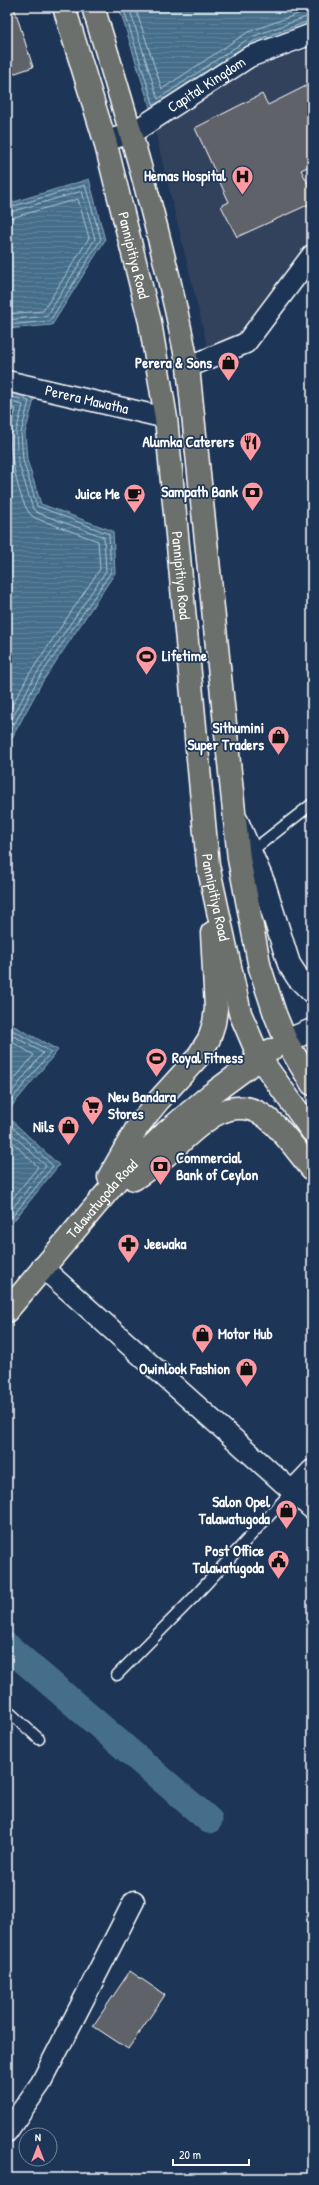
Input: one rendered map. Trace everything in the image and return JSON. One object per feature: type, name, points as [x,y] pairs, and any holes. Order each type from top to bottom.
[{"type":"main road","name":"Pannipitiya Road","points":[[64,7],[104,141],[150,322],[166,418],[207,858],[240,1013],[259,1057],[312,1131]]},
{"type":"main road","name":"Pannipitiya Road","points":[[93,7],[132,133],[178,314],[188,367],[234,812],[245,855],[260,968],[286,1041],[312,1084]]},
{"type":"main road","points":[[245,855],[278,924],[289,964],[298,978],[312,992]]},
{"type":"main road","points":[[91,1210],[138,1126],[197,1058],[209,1039],[214,1023],[216,1009],[212,931],[213,889]]},
{"type":"main road","points":[[286,1041],[312,1030]]},
{"type":"main road","name":"Talawatugoda Road","points":[[7,1311],[42,1267],[119,1178],[166,1132],[259,1057],[286,1041]]},
{"type":"main road","points":[[91,1210],[162,1159],[208,1118],[230,1108],[247,1108],[263,1115],[312,1169]]},
{"type":"street","name":"Capital Kingdom","points":[[104,141],[132,133],[249,56],[312,34]]},
{"type":"street","points":[[188,367],[246,343],[312,255]]},
{"type":"street","name":"Perera Mawatha","points":[[7,381],[166,418]]},
{"type":"street","points":[[42,1267],[312,1509]]},
{"type":"street","points":[[292,1491],[312,1470]]},
{"type":"street","points":[[7,2132],[41,2083],[134,1901]]},
{"type":"lane","points":[[245,855],[312,804]]},
{"type":"lane","points":[[117,1675],[194,1598],[292,1491]]},
{"type":"lane","points":[[7,1710],[39,1739]]},
{"type":"shaded area","name":"Hemas Hospital","points":[[312,48],[312,239],[240,335],[208,349],[155,131],[248,69]]},
{"type":"water","points":[[119,7],[312,7],[312,24],[255,45],[152,114]]},
{"type":"water","points":[[89,179],[105,240],[52,325],[7,329],[7,204]]},
{"type":"water","points":[[7,392],[35,396],[25,433],[27,460],[41,504],[113,531],[115,573],[41,684],[7,747]]},
{"type":"water","points":[[7,1022],[58,1050],[7,1112]]},
{"type":"water","points":[[7,1116],[59,1165],[7,1229]]},
{"type":"building","points":[[7,7],[14,7],[33,67],[7,76]]},
{"type":"building","points":[[312,83],[312,165],[301,170],[312,191],[312,203],[237,237],[221,206],[229,202],[195,128],[262,94],[268,105]]},
{"type":"building","points":[[130,1971],[165,1995],[128,2049],[93,2026]]},
{"type":"waterway","points":[[7,1646],[209,1820]]},
{"type":"place","name":"Hemas Hospital","points":[[242,196]]},
{"type":"place","name":"Perera & Sons","points":[[228,382]]},
{"type":"place","name":"Alumka Caterers","points":[[250,462]]},
{"type":"place","name":"Sampath Bank","points":[[253,512]]},
{"type":"place","name":"Juice Me","points":[[135,514]]},
{"type":"place","name":"Lifetime","points":[[146,676]]},
{"type":"place","name":"Sithumini Super Traders","points":[[279,756]]},
{"type":"place","name":"Royal Fitness","points":[[157,1078]]},
{"type":"place","name":"New Bandara Stores","points":[[92,1126]]},
{"type":"place","name":"Nils","points":[[69,1146]]},
{"type":"place","name":"Commercial Bank of Ceylon","points":[[161,1186]]},
{"type":"place","name":"Jeewaka","points":[[129,1264]]},
{"type":"place","name":"Motor Hub","points":[[203,1354]]},
{"type":"place","name":"Owinlook Fashion","points":[[246,1388]]},
{"type":"place","name":"Salon Opel Talawatugoda","points":[[286,1530]]},
{"type":"place","name":"Post Office Talawatugoda","points":[[279,1580]]}]
